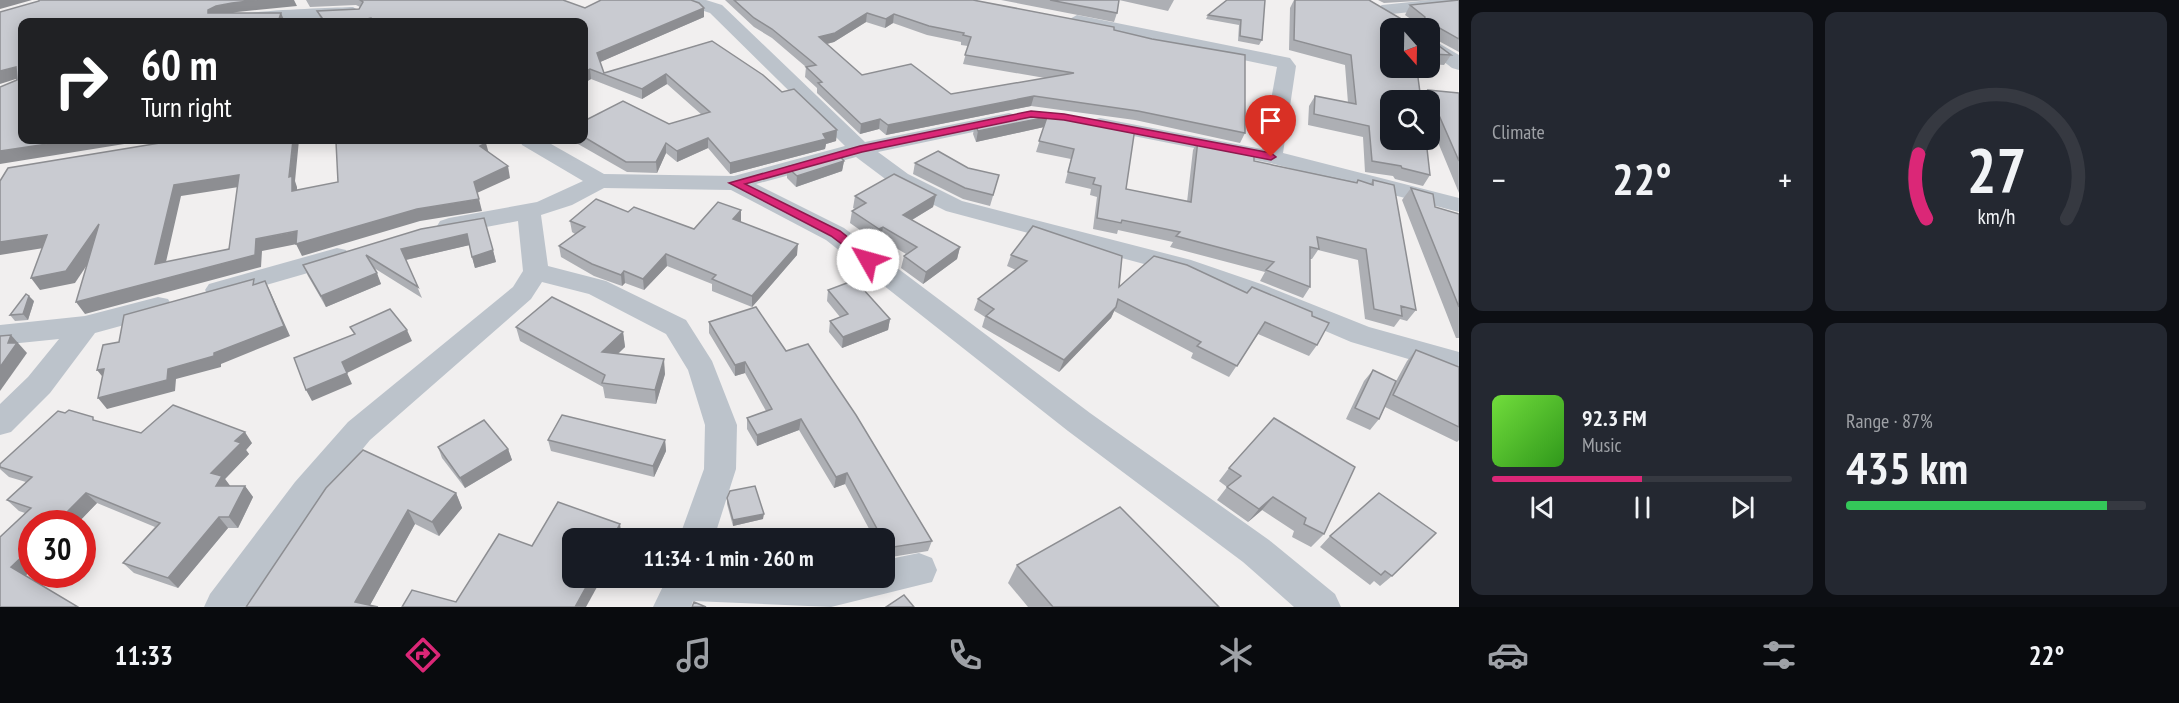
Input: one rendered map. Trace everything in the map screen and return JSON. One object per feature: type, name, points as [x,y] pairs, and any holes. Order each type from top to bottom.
[{"type":"street","points":[[689,0],[716,9],[860,149],[900,179],[954,206],[1182,266],[1255,291],[1361,335],[1459,363]]},
{"type":"street","points":[[1393,18],[1374,7],[1459,2]]},
{"type":"street","points":[[254,18],[362,12]]},
{"type":"street","points":[[1054,16],[1283,62],[1287,66],[1271,157]]},
{"type":"street","points":[[1440,50],[1459,64]]},
{"type":"street","points":[[537,144],[599,181],[735,183],[860,149],[1031,114]]},
{"type":"street","points":[[1078,120],[1271,157],[1459,205]]},
{"type":"street","points":[[421,231],[529,213],[577,197],[599,181]]},
{"type":"street","points":[[735,183],[835,234],[1079,422],[1256,551],[1322,607]]},
{"type":"street","points":[[223,607],[307,492],[359,431],[522,293],[536,272],[529,213]]},
{"type":"street","points":[[0,335],[84,326],[366,248]]},
{"type":"street","points":[[536,272],[597,287],[676,327],[702,369],[721,425],[720,469],[700,528]]},
{"type":"street","points":[[0,423],[39,385],[84,326]]},
{"type":"street","points":[[680,589],[829,590],[896,575]]},
{"type":"building","points":[[257,0],[216,6],[208,10],[208,13],[281,13],[279,18],[18,18],[18,144],[47,144],[0,151],[0,87],[17,80],[16,67],[0,71],[0,12],[39,1]]},
{"type":"building","points":[[360,0],[563,0],[585,8],[601,0],[691,0],[704,8],[597,53],[604,73],[712,41],[763,75],[782,92],[794,89],[837,130],[823,134],[826,139],[730,163],[708,138],[677,151],[666,143],[656,162],[626,162],[588,139],[588,119],[623,101],[669,124],[710,112],[666,74],[642,89],[588,70],[588,18],[322,18],[317,11],[359,9],[363,2]]},
{"type":"building","points":[[734,0],[973,0],[1114,27],[1114,30],[1152,39],[1245,55],[1245,133],[1138,111],[1034,96],[888,125],[880,119],[861,124],[818,83],[822,82],[806,67],[816,65],[772,29],[754,18]],"holes":[[[867,13],[886,19],[894,14],[929,26],[964,33],[963,35],[971,37],[965,55],[1074,73],[951,94],[911,64],[862,75],[819,37],[835,33]]]},
{"type":"building","points":[[1050,0],[1119,0],[1117,13]]},
{"type":"building","points":[[1227,0],[1265,0],[1262,40],[1240,36],[1241,20],[1208,15]]},
{"type":"building","points":[[1295,0],[1369,0],[1400,18],[1380,18],[1380,78],[1418,78],[1420,90],[1380,90],[1380,150],[1427,150],[1430,175],[1401,166],[1372,161],[1369,126],[1314,114],[1315,96],[1356,104],[1351,55],[1294,40]]},
{"type":"building","points":[[1459,0],[1459,39],[1440,28],[1440,18],[1425,18],[1410,5]]},
{"type":"building","points":[[1440,47],[1451,55],[1440,54]]},
{"type":"building","points":[[1440,91],[1459,93],[1459,161],[1440,117]]},
{"type":"building","points":[[1034,112],[1135,128],[1126,189],[1191,202],[1198,140],[1246,149],[1246,154],[1254,156],[1254,161],[1357,183],[1358,180],[1373,185],[1373,180],[1394,185],[1416,310],[1401,306],[1402,316],[1374,309],[1366,249],[1317,237],[1319,249],[1310,247],[1310,287],[1266,270],[1274,262],[1176,236],[1180,232],[1122,220],[1121,223],[1097,218],[1101,186],[1093,184],[1095,178],[1068,172],[1074,149],[1039,141],[1047,117],[978,131],[975,124]]},
{"type":"building","points":[[154,144],[293,144],[289,177],[292,176],[292,191],[338,182],[336,144],[484,144],[480,146],[508,166],[474,182],[479,199],[417,209],[296,244],[297,231],[256,239],[255,255],[76,302],[99,224],[66,271],[31,278],[47,235],[0,242],[0,181],[8,168]],"holes":[[[239,175],[229,249],[155,264],[174,185]]]},
{"type":"building","points":[[938,151],[968,168],[999,175],[993,195],[965,188],[915,163]]},
{"type":"building","points":[[838,154],[844,161],[797,176],[787,167]]},
{"type":"building","points":[[894,174],[936,195],[903,215],[960,247],[926,272],[904,256],[917,247],[883,227],[879,229],[852,211],[866,203],[855,196]]},
{"type":"building","points":[[1411,188],[1433,194],[1435,207],[1459,214],[1459,307]]},
{"type":"building","points":[[596,199],[628,212],[634,207],[694,229],[718,202],[741,210],[733,219],[798,244],[752,296],[712,279],[716,275],[666,254],[643,279],[624,271],[621,275],[592,264],[559,246],[585,227],[570,221]]},
{"type":"building","points":[[484,218],[493,250],[472,257],[467,234],[401,249],[418,287],[366,255],[377,273],[321,296],[303,265],[421,229]]},
{"type":"building","points":[[1033,226],[1122,256],[1119,287],[1154,256],[1187,265],[1247,293],[1252,287],[1312,312],[1312,316],[1329,323],[1317,345],[1265,322],[1237,366],[1197,346],[1201,342],[1118,299],[1116,307],[1064,360],[986,316],[994,309],[978,299],[1027,261],[1011,255]]},
{"type":"building","points":[[254,279],[253,285],[265,281],[284,326],[214,353],[214,356],[168,369],[167,380],[98,398],[104,369],[97,370],[103,345],[119,342],[124,315]]},
{"type":"building","points":[[855,280],[890,319],[843,337],[830,321],[848,314],[828,290]]},
{"type":"building","points":[[26,294],[29,296],[23,314],[10,315]]},
{"type":"building","points":[[552,297],[623,332],[602,352],[664,359],[655,390],[602,383],[605,375],[516,327]]},
{"type":"building","points":[[756,307],[786,351],[808,344],[856,415],[932,541],[895,547],[895,528],[877,528],[847,473],[836,477],[801,419],[757,435],[747,418],[772,409],[745,362],[735,365],[709,322]]},
{"type":"building","points":[[390,309],[407,330],[342,362],[347,373],[306,390],[294,358],[355,334],[350,327]]},
{"type":"building","points":[[11,335],[8,343],[17,343],[0,367],[0,336]]},
{"type":"building","points":[[1416,350],[1459,367],[1459,427],[1393,395]]},
{"type":"building","points":[[1373,370],[1396,381],[1379,419],[1355,408]]},
{"type":"building","points":[[173,405],[245,432],[235,441],[241,443],[211,473],[222,476],[216,486],[245,486],[229,517],[219,517],[168,578],[123,563],[160,523],[86,493],[69,510],[29,510],[31,508],[7,500],[32,477],[0,467],[0,464],[58,411],[65,413],[69,410],[93,417],[93,420],[141,433]]},
{"type":"building","points":[[562,415],[665,440],[653,466],[548,440]]},
{"type":"building","points":[[1274,418],[1355,467],[1324,534],[1304,524],[1306,518],[1273,497],[1259,509],[1227,487],[1241,476],[1229,468]]},
{"type":"building","points":[[484,420],[508,449],[460,478],[438,447]]},
{"type":"building","points":[[363,450],[456,493],[432,522],[408,510],[355,602],[378,607],[246,607],[326,488]]},
{"type":"building","points":[[755,486],[764,514],[733,520],[727,498],[730,491]]},
{"type":"building","points":[[1379,493],[1436,533],[1392,576],[1385,571],[1381,575],[1330,536]]},
{"type":"building","points":[[558,502],[620,524],[618,528],[562,528],[562,588],[585,588],[575,607],[402,607],[412,590],[456,602],[499,534],[532,546]]},
{"type":"building","points":[[1120,507],[1219,607],[1053,607],[1017,565]]},
{"type":"building","points":[[18,520],[18,560],[11,567],[18,571],[18,588],[46,588],[78,607],[0,607],[0,537]]},
{"type":"building","points":[[904,595],[914,607],[886,607]]},
{"type":"building","points":[[694,602],[706,607],[692,607]]},
{"type":"route","points":[[868,260],[835,234],[735,183],[860,149],[1031,114],[1064,117],[1271,157]]}]
